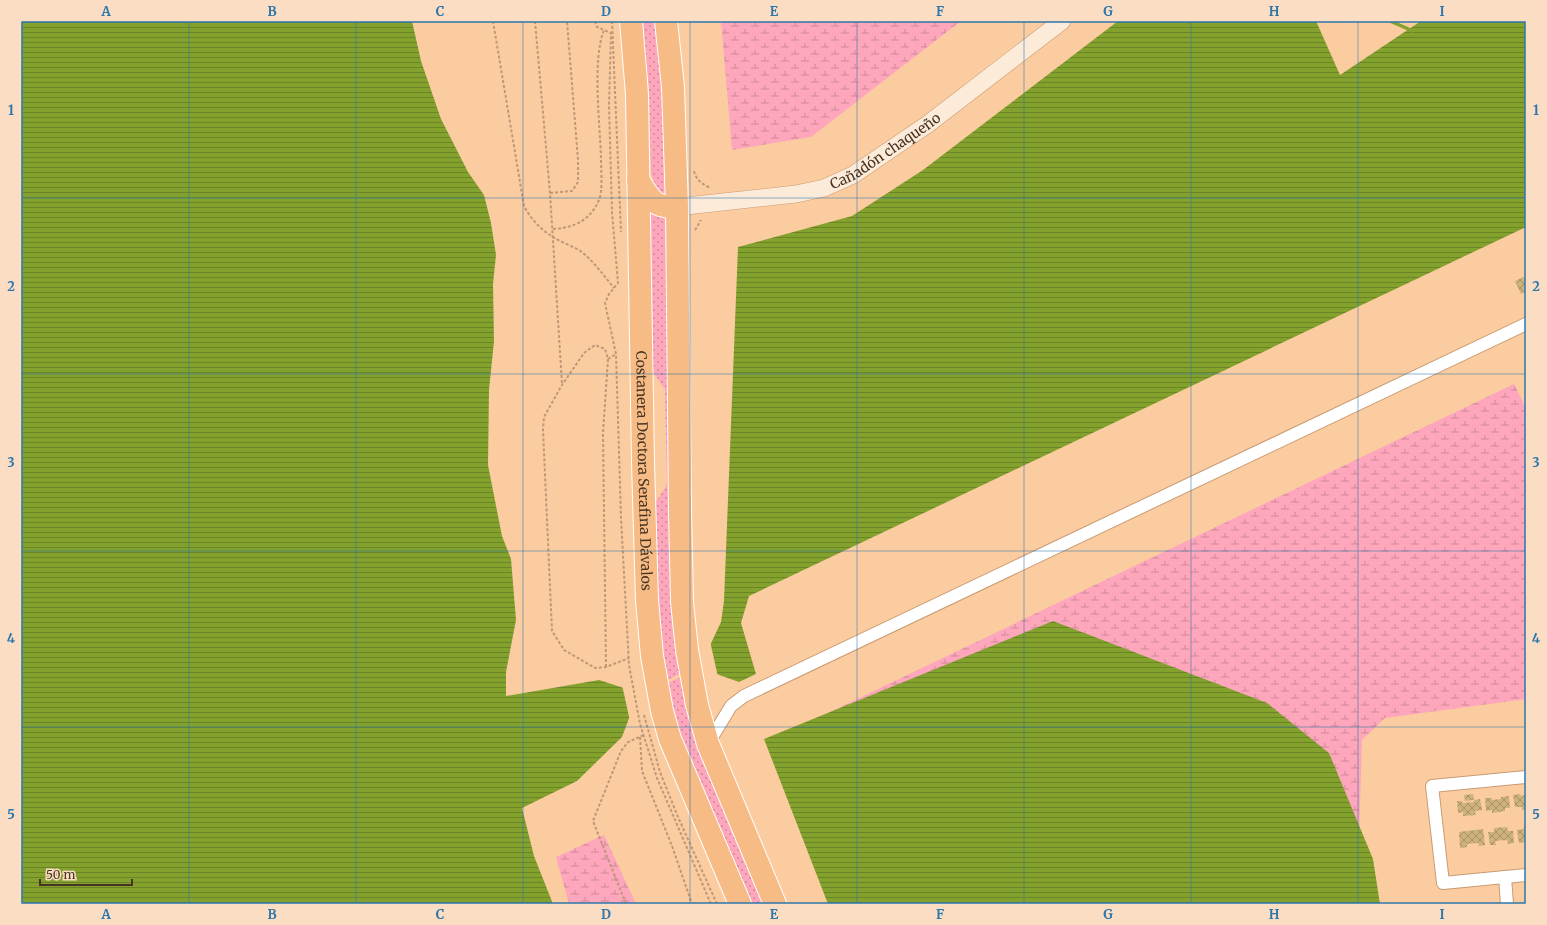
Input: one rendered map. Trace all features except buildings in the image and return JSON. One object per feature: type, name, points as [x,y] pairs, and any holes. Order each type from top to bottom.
[{"type":"highway","name":"Costanera Doctora Serafina Dávalos","points":[[631,21],[637,94],[643,469],[647,600],[652,656],[654,716],[670,739],[740,904]]},
{"type":"highway","points":[[666,21],[673,87],[677,207],[679,474],[682,602],[687,650],[697,706],[708,744],[775,904]]},
{"type":"highway","points":[[638,180],[650,198],[658,205],[666,208],[677,207]]},
{"type":"main road","name":"Cañadón chaqueño","points":[[677,207],[796,194],[824,188],[853,175],[928,124],[1062,21]]},
{"type":"street","points":[[708,744],[731,706],[744,696],[1526,324]]},
{"type":"street","points":[[1526,777],[1432,786],[1442,883],[1526,875]]},
{"type":"street","points":[[1504,877],[1507,904]]},
{"type":"path","points":[[493,21],[524,206],[529,216],[553,238],[568,244],[583,253],[614,288]]},
{"type":"path","points":[[535,21],[550,193],[562,385]]},
{"type":"path","points":[[550,193],[572,191],[578,182],[578,160],[567,21]]},
{"type":"path","points":[[595,21],[597,27],[611,33],[609,106],[612,212],[618,283],[609,294],[605,304],[616,354],[621,518],[629,665],[640,724],[657,778],[711,904]]},
{"type":"path","points":[[552,229],[565,228],[577,224],[591,213],[599,199],[602,172],[598,70],[599,49],[604,30]]},
{"type":"path","points":[[606,667],[603,433],[608,359],[605,349],[595,345],[584,353],[562,385],[544,417],[543,430],[552,630],[564,650],[595,668],[606,667],[629,658]]},
{"type":"path","points":[[608,359],[616,354]]},
{"type":"path","points":[[654,716],[660,772],[678,817],[717,904]]},
{"type":"path","points":[[626,904],[593,821],[621,751],[628,742],[644,735]]},
{"type":"path","points":[[640,737],[642,771],[672,846],[692,904]]},
{"type":"green space","points":[[641,21],[659,21],[664,88],[666,199],[656,188],[651,173],[649,90]]},
{"type":"green space","points":[[721,21],[961,21],[811,137],[732,150]]},
{"type":"green space","points":[[647,210],[667,218],[684,672],[665,681],[657,638],[653,506],[667,483],[665,390],[650,367]]},
{"type":"green space","points":[[1514,384],[1526,408],[1526,699],[1385,718],[1362,740],[1359,840],[778,737]]},
{"type":"green space","points":[[684,676],[768,904],[745,904],[695,789],[665,684]]},
{"type":"green space","points":[[604,835],[636,904],[569,904],[556,857]]},
{"type":"shaded area","points":[[21,21],[412,21],[421,61],[441,119],[468,172],[484,195],[491,223],[496,255],[493,284],[494,341],[489,390],[488,465],[502,536],[511,559],[516,620],[506,672],[506,696],[599,680],[630,690],[634,705],[622,737],[577,781],[522,808],[534,856],[553,904],[21,904]]},
{"type":"shaded area","points":[[1118,21],[1316,21],[1340,75],[1421,21],[1526,21],[1526,227],[749,596],[741,623],[756,674],[739,682],[708,671],[705,656],[721,622],[724,601],[738,247],[852,216],[923,170]]},
{"type":"shaded area","points":[[1053,621],[1267,703],[1329,753],[1373,859],[1380,904],[828,904],[764,739]]},
{"type":"pier","points":[[710,641],[718,677],[707,672],[703,657]]},
{"type":"pier","points":[[622,685],[631,689],[636,705],[630,721]]},
{"type":"waterway","points":[[1390,21],[1413,31]]}]
